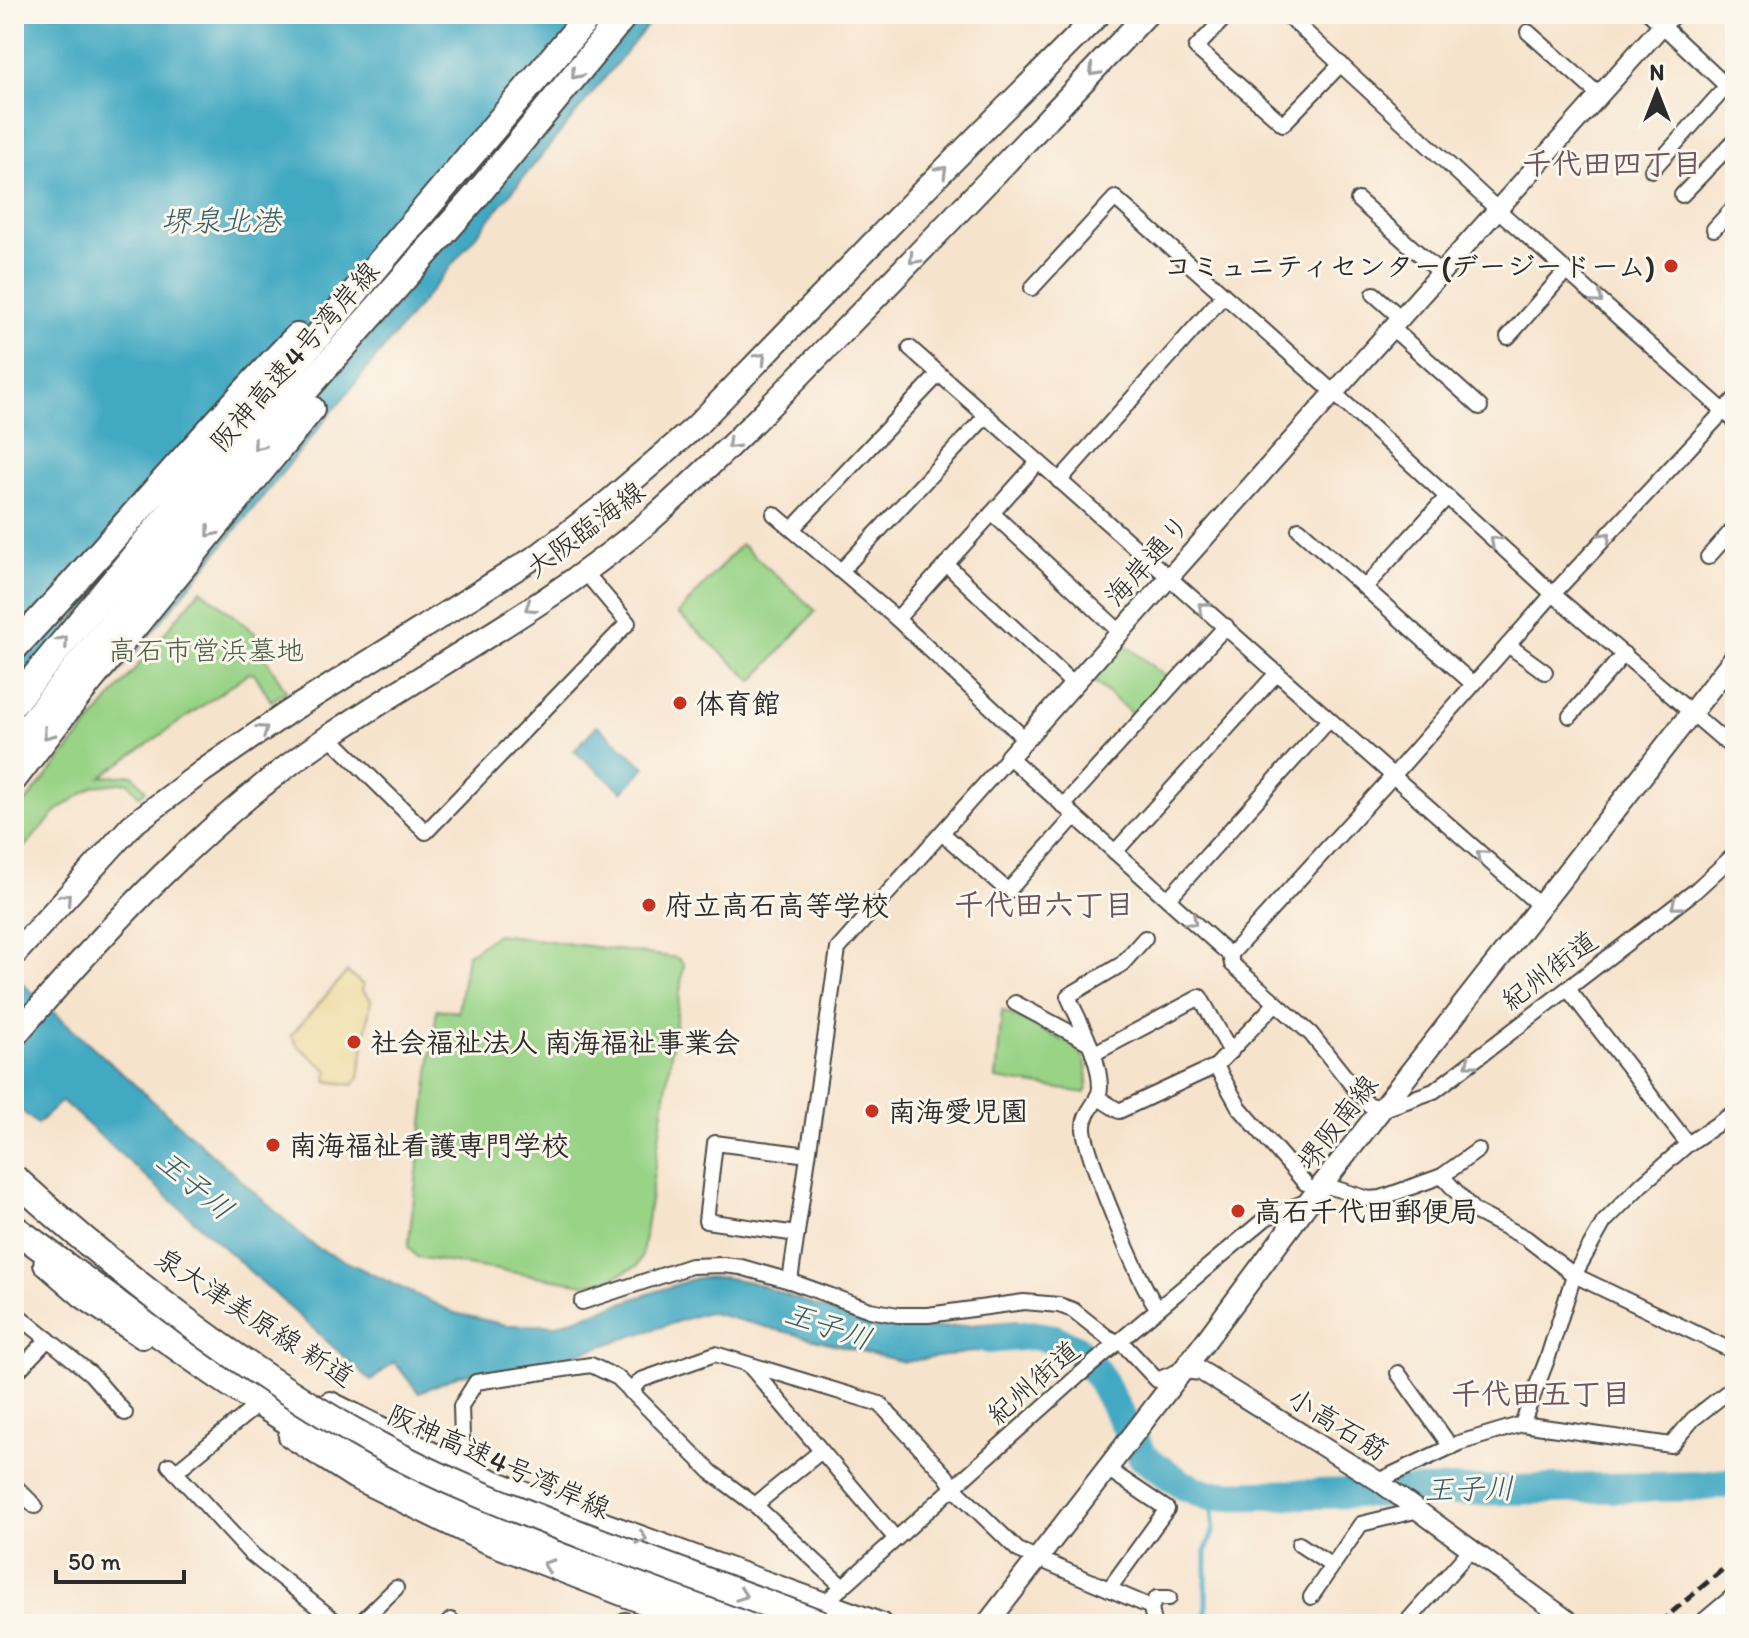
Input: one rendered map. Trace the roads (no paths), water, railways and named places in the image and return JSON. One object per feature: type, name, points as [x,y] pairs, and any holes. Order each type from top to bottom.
[{"type":"highway","points":[[14,661],[241,393],[341,291],[589,14]]},
{"type":"highway","name":"阪神高速4号湾岸線","points":[[14,702],[589,14]]},
{"type":"highway","name":"阪神高速4号湾岸線","points":[[14,744],[264,437],[475,197],[625,14]]},
{"type":"highway","points":[[14,778],[279,450],[475,197]]},
{"type":"highway","points":[[14,648],[107,548]]},
{"type":"highway","points":[[14,1162],[94,1241],[166,1322]]},
{"type":"highway","points":[[14,1178],[93,1249],[166,1322]]},
{"type":"highway","points":[[15,1235],[166,1322]]},
{"type":"highway","name":"阪神高速4号湾岸線","points":[[166,1322],[227,1351],[327,1416],[438,1475],[567,1529],[823,1613]]},
{"type":"highway","name":"阪神高速4号湾岸線","points":[[166,1322],[263,1405],[366,1465],[491,1524],[755,1624]]},
{"type":"main road","name":"大阪臨海線","points":[[14,955],[132,825],[287,713],[540,554],[609,501],[696,426],[1099,14]]},
{"type":"main road","name":"大阪臨海線","points":[[14,1037],[168,868],[233,809],[329,736],[585,572],[643,526],[723,453],[942,230],[1147,14]]},
{"type":"main road","name":"堺阪南線","points":[[987,1624],[1183,1369],[1314,1189],[1384,1109],[1735,657]]},
{"type":"main road","name":"泉大津美原線 新道","points":[[14,1190],[210,1328],[346,1413],[463,1469],[823,1613],[880,1624]]},
{"type":"main road","points":[[15,1235],[82,1296],[250,1411],[354,1477],[485,1541],[699,1624]]},
{"type":"street","points":[[1228,14],[1196,48],[1283,124],[1341,64]]},
{"type":"street","points":[[1286,14],[1498,210],[1730,416]]},
{"type":"street","points":[[1652,170],[1731,90],[1661,18]]},
{"type":"street","name":"海岸通り","points":[[1009,757],[1498,210],[1599,95],[1661,18]]},
{"type":"street","points":[[1528,32],[1599,95]]},
{"type":"street","points":[[1682,195],[1735,140]]},
{"type":"street","points":[[1032,288],[1115,198],[1553,594],[1735,750]]},
{"type":"street","points":[[1358,200],[1441,273]]},
{"type":"street","points":[[1714,229],[1735,206]]},
{"type":"street","points":[[1508,337],[1566,271]]},
{"type":"street","points":[[1374,294],[1397,323],[1480,407]]},
{"type":"street","points":[[1059,481],[1223,296]]},
{"type":"street","points":[[910,348],[1540,906]]},
{"type":"street","points":[[792,529],[938,375]]},
{"type":"street","points":[[1230,955],[1553,594],[1730,416],[1735,399]]},
{"type":"street","points":[[841,571],[985,417]]},
{"type":"street","points":[[897,619],[1037,463]]},
{"type":"street","points":[[1365,587],[1447,497]]},
{"type":"street","points":[[992,513],[1120,632]]},
{"type":"street","points":[[774,514],[897,619],[1025,739]]},
{"type":"street","points":[[1708,557],[1735,527]]},
{"type":"street","points":[[1299,529],[1473,684]]},
{"type":"street","points":[[946,564],[1073,684]]},
{"type":"street","points":[[329,736],[426,832],[628,623],[585,572]]},
{"type":"street","points":[[1063,806],[1226,626]]},
{"type":"street","points":[[1508,645],[1545,672]]},
{"type":"street","points":[[1570,716],[1624,654]]},
{"type":"street","points":[[1115,852],[1277,673]]},
{"type":"street","points":[[1168,899],[1329,720]]},
{"type":"street","points":[[790,1281],[838,949],[1009,757],[1230,955],[1232,964],[1311,1034],[1367,1104],[1384,1109]]},
{"type":"street","points":[[942,833],[1008,891],[1075,816]]},
{"type":"street","name":"紀州街道","points":[[1384,1109],[1434,1091],[1695,891],[1735,854]]},
{"type":"street","points":[[1145,938],[1122,964],[1068,996],[1090,1048],[1100,1089],[1087,1114],[1084,1128],[1089,1149],[1129,1254],[1158,1308]]},
{"type":"street","points":[[1568,989],[1688,1144]]},
{"type":"street","points":[[1090,1048],[1200,997],[1231,1052]]},
{"type":"street","points":[[1015,1003],[1090,1048]]},
{"type":"street","points":[[1097,1097],[1119,1111],[1216,1066],[1276,1003]]},
{"type":"street","points":[[1216,1066],[1239,1107],[1314,1189],[1369,1199],[1381,1198],[1442,1176],[1478,1150]]},
{"type":"street","points":[[1522,1424],[1548,1357],[1574,1275],[1604,1222],[1688,1144],[1735,1112]]},
{"type":"street","points":[[797,1234],[706,1221],[715,1143],[808,1155]]},
{"type":"street","points":[[1442,1176],[1474,1211],[1526,1238],[1574,1275],[1735,1352]]},
{"type":"street","name":"紀州街道","points":[[803,1624],[823,1613],[843,1587],[1105,1353],[1266,1218],[1314,1189]]},
{"type":"street","points":[[582,1302],[691,1266],[741,1267],[870,1310],[898,1315],[928,1315],[1024,1302],[1059,1305],[1073,1310],[1107,1337],[1124,1345],[1157,1380],[1183,1369]]},
{"type":"street","points":[[14,1312],[91,1374],[125,1413]]},
{"type":"street","points":[[14,1375],[48,1339]]},
{"type":"street","points":[[631,1392],[641,1380],[715,1354],[880,1404],[953,1487],[1018,1550],[1151,1607]]},
{"type":"street","points":[[463,1469],[461,1406],[476,1382],[591,1365],[618,1378],[711,1472],[755,1505],[843,1587]]},
{"type":"street","points":[[749,1365],[896,1539]]},
{"type":"street","name":"小高石筋","points":[[1183,1369],[1201,1371],[1378,1481],[1573,1624]]},
{"type":"street","points":[[1398,1373],[1451,1447]]},
{"type":"street","points":[[1378,1481],[1451,1447],[1522,1424],[1671,1445],[1693,1419],[1735,1386]]},
{"type":"street","points":[[250,1411],[172,1468],[250,1553],[339,1624]]},
{"type":"street","points":[[755,1505],[820,1452]]},
{"type":"street","points":[[1109,1589],[1167,1509],[1113,1460]]},
{"type":"street","points":[[14,1485],[35,1506]]},
{"type":"street","points":[[1311,1597],[1361,1524],[1419,1510]]},
{"type":"street","points":[[1299,1544],[1332,1566]]},
{"type":"street","points":[[1405,1624],[1472,1548]]},
{"type":"street","points":[[359,1624],[396,1588]]},
{"type":"street","points":[[1703,1624],[1735,1597]]},
{"type":"street","points":[[1154,1624],[1151,1607],[1157,1598],[1169,1598]]},
{"type":"water","name":"堺泉北港","points":[[14,14],[657,14],[14,801]]},
{"type":"water","points":[[597,725],[645,767],[623,792],[574,751]]},
{"type":"water","points":[[14,976],[315,1247],[455,1313],[506,1325],[556,1325],[696,1278],[722,1277],[751,1282],[873,1327],[924,1329],[1017,1321],[1033,1343],[904,1362],[707,1312],[537,1367],[459,1375],[419,1393],[394,1362],[371,1381],[62,1101],[37,1124],[14,1104]]},
{"type":"waterway","name":"王子川","points":[[988,1339],[1032,1335],[1055,1339],[1076,1349],[1097,1373],[1143,1457],[1183,1485],[1210,1496],[1704,1486],[1735,1482]]},
{"type":"waterway","points":[[1210,1496],[1214,1529],[1206,1550],[1206,1616],[1215,1624]]},
{"type":"railway","points":[[1658,1624],[1735,1559]]},
{"type":"place","name":"コミュニティセンター(デージードーム)","points":[[1671,266]]},
{"type":"place","name":"体育館","points":[[680,703]]},
{"type":"place","name":"府立高石高等学校","points":[[649,905]]},
{"type":"place","name":"社会福祉法人 南海福祉事業会","points":[[354,1042]]},
{"type":"place","name":"南海愛児園","points":[[872,1111]]},
{"type":"place","name":"南海福祉看護専門学校","points":[[273,1145]]},
{"type":"place","name":"高石千代田郵便局","points":[[1238,1211]]},
{"type":"district","name":"千代田四丁目","points":[[1612,164]]},
{"type":"district","name":"千代田六丁目","points":[[1044,905]]},
{"type":"district","name":"千代田五丁目","points":[[1541,1394]]},
{"type":"park label","name":"高石市営浜墓地","points":[[206,650]]}]
